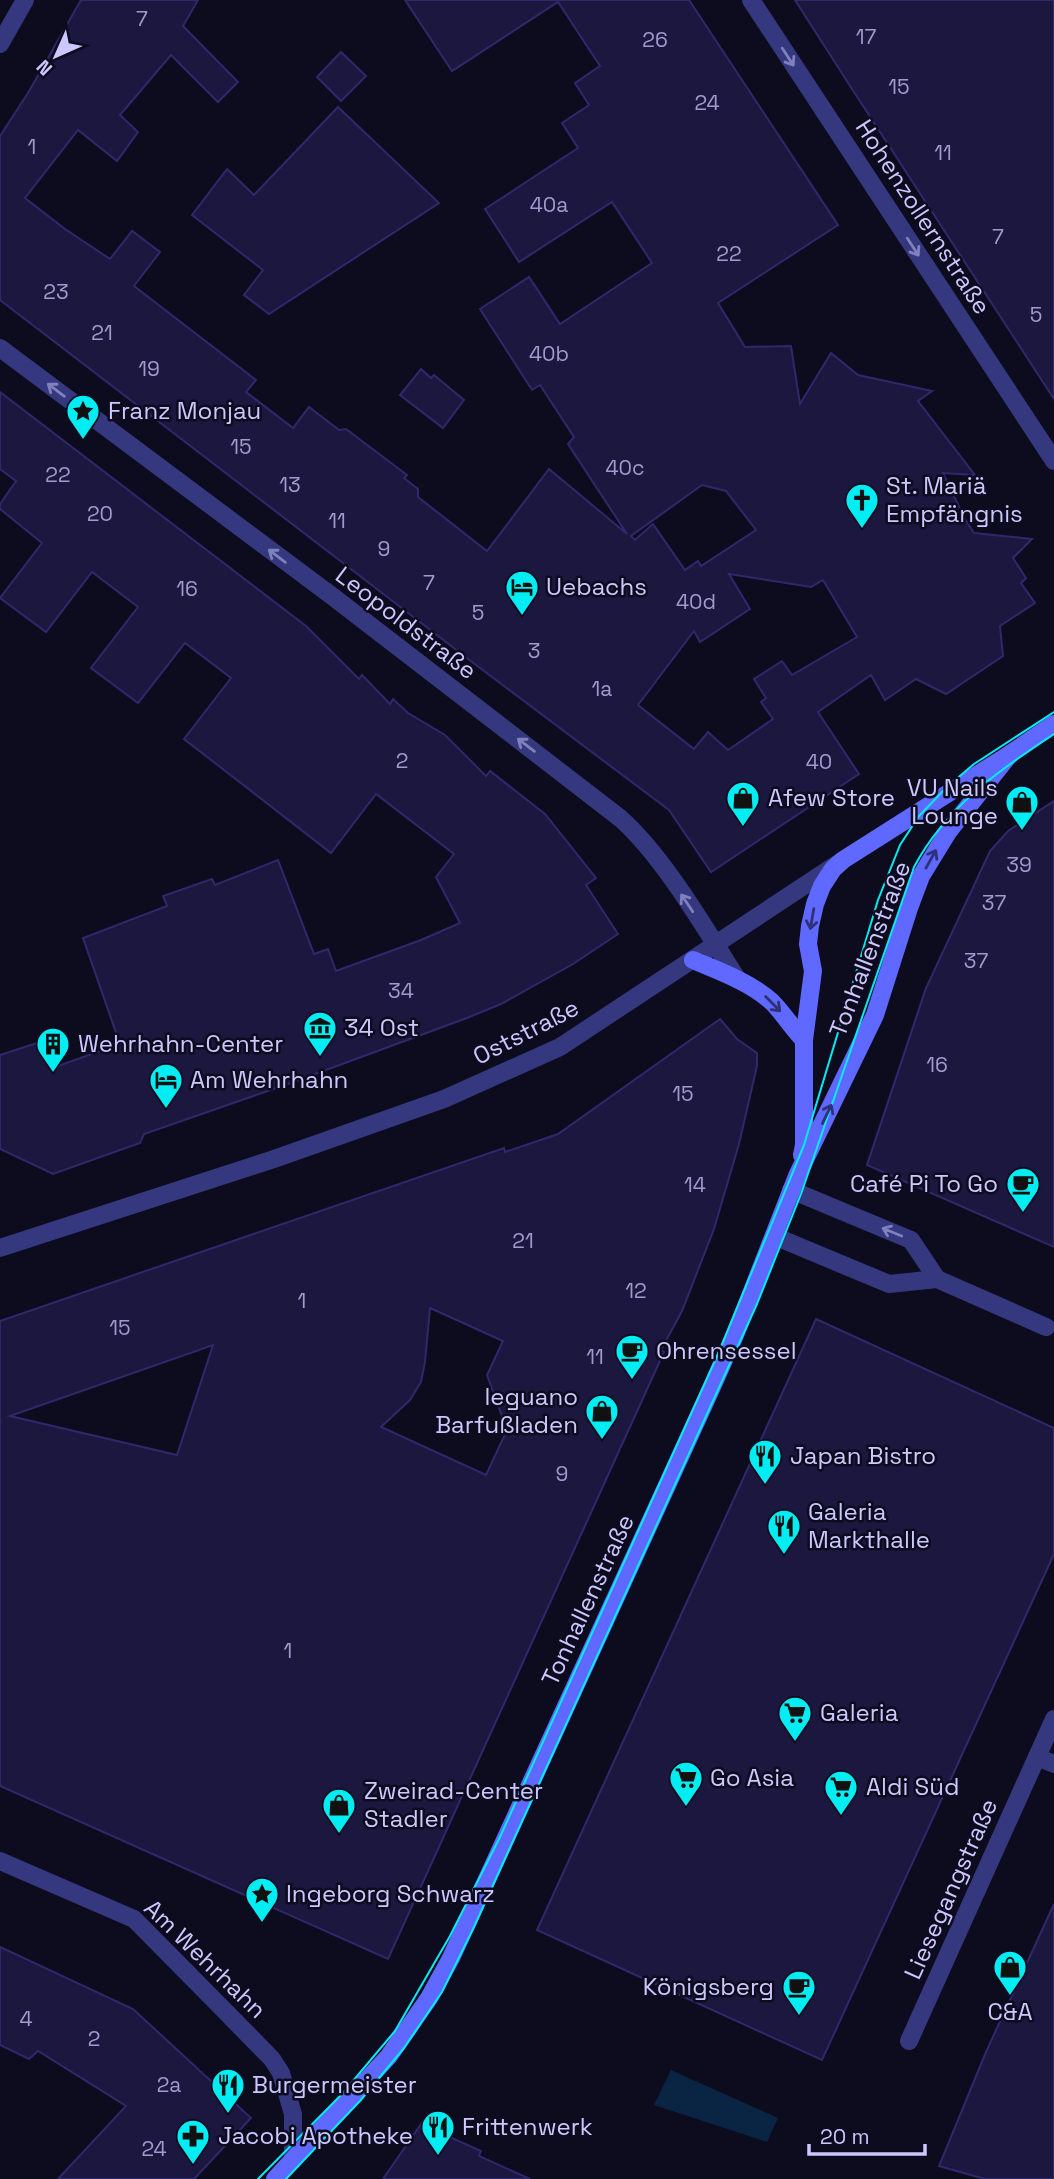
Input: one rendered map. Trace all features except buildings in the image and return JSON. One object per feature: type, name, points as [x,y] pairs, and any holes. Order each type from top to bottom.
[{"type":"main road","name":"Oststraße","points":[[842,860],[1054,724]]},
{"type":"main road","name":"Tonhallenstraße","points":[[275,2179],[381,2066],[438,1982],[467,1925],[711,1389],[794,1183],[875,1015],[921,876],[948,832],[1010,754]]},
{"type":"main road","name":"Tonhallenstraße","points":[[794,1183],[804,1145],[804,1040],[813,971],[808,944],[812,915],[822,886],[842,860]]},
{"type":"main road","points":[[693,960],[738,980],[770,1000],[804,1040]]},
{"type":"street","points":[[0,44],[25,0]]},
{"type":"street","name":"Hohenzollernstraße","points":[[751,0],[1054,461]]},
{"type":"street","name":"Leopoldstraße","points":[[0,348],[332,596],[620,817],[653,855],[738,980]]},
{"type":"street","name":"Oststraße","points":[[0,1248],[274,1159],[444,1099],[560,1047],[842,860]]},
{"type":"street","points":[[794,1183],[911,1240],[937,1279]]},
{"type":"street","points":[[774,1236],[889,1284],[937,1279],[1046,1327]]},
{"type":"street","name":"Liesegangstraße","points":[[909,2041],[1054,1719]]},
{"type":"street","points":[[1037,1757],[1054,1765]]},
{"type":"street","name":"Am Wehrhahn","points":[[0,1861],[134,1919],[272,2059],[281,2073],[290,2098],[293,2114],[293,2161]]},
{"type":"water","points":[[671,2070],[778,2118],[767,2142],[654,2105]]},
{"type":"tram line","points":[[258,2179],[342,2094],[395,2031],[450,1936],[500,1837],[718,1354],[804,1145],[878,900],[900,845],[919,816],[947,787],[974,764],[1054,712]]},
{"type":"tram line","points":[[286,2179],[360,2101],[404,2048],[442,1992],[474,1927],[757,1304],[801,1194],[914,867],[927,846],[958,808],[994,776],[1054,734]]},
{"type":"place","name":"Franz Monjau","points":[[83,441]]},
{"type":"place","name":"St. Mariä Empfängnis","points":[[862,530]]},
{"type":"place","name":"Uebachs","points":[[522,617]]},
{"type":"place","name":"Afew Store","points":[[743,828]]},
{"type":"place","name":"VU Nails Lounge","points":[[1022,832]]},
{"type":"place","name":"34 Ost","points":[[320,1058]]},
{"type":"place","name":"Wehrhahn-Center","points":[[53,1074]]},
{"type":"place","name":"Am Wehrhahn","points":[[166,1110]]},
{"type":"place","name":"Café Pi To Go","points":[[1023,1214]]},
{"type":"place","name":"Ohrensessel","points":[[632,1381]]},
{"type":"place","name":"leguano Barfußladen","points":[[602,1441]]},
{"type":"place","name":"Japan Bistro","points":[[765,1486]]},
{"type":"place","name":"Galeria Markthalle","points":[[784,1556]]},
{"type":"place","name":"Galeria","points":[[795,1743]]},
{"type":"place","name":"Go Asia","points":[[686,1808]]},
{"type":"place","name":"Aldi Süd","points":[[841,1817]]},
{"type":"place","name":"Zweirad-Center Stadler","points":[[339,1835]]},
{"type":"place","name":"Ingeborg Schwarz","points":[[262,1924]]},
{"type":"place","name":"C&A","points":[[1010,1997]]},
{"type":"place","name":"Königsberg","points":[[799,2017]]},
{"type":"place","name":"Burgermeister","points":[[228,2115]]},
{"type":"place","name":"Frittenwerk","points":[[438,2157]]},
{"type":"place","name":"Jacobi Apotheke","points":[[193,2166]]}]
